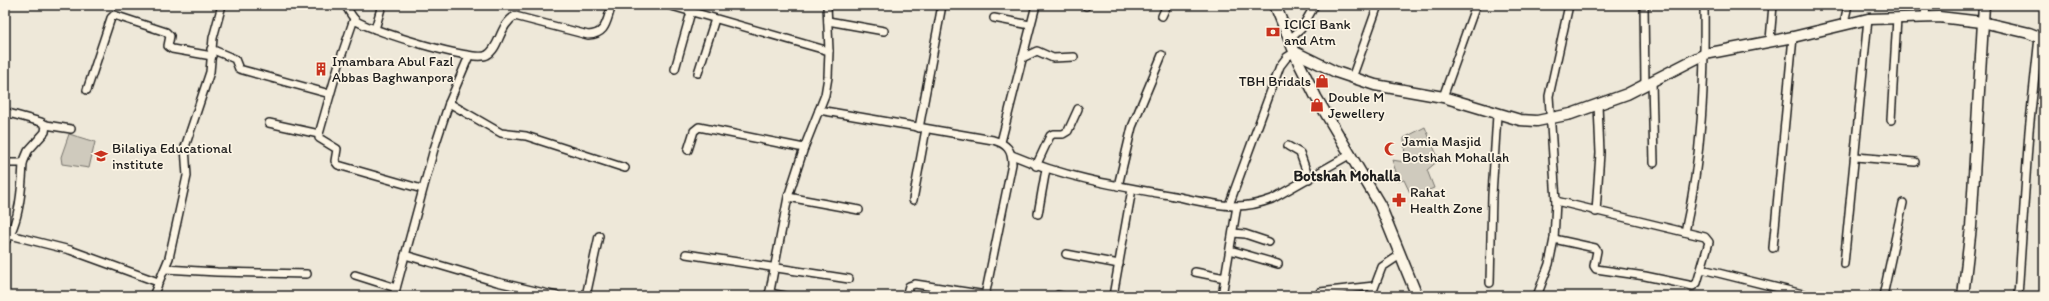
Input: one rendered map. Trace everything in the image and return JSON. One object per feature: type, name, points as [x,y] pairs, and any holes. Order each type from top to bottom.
[{"type":"street","points":[[153,296],[165,269],[187,176],[185,147],[207,84],[222,5]]},
{"type":"street","points":[[345,5],[354,19],[375,29],[411,41],[468,56],[485,57],[489,55],[506,24],[515,16],[588,35],[599,33],[603,30],[612,5]]},
{"type":"street","points":[[375,29],[382,5]]},
{"type":"street","points":[[668,5],[829,51]]},
{"type":"street","points":[[785,296],[769,295],[788,197],[804,148],[819,110],[828,77],[829,51],[826,5]]},
{"type":"street","points":[[913,200],[922,128],[942,5]]},
{"type":"street","points":[[1001,142],[1036,5]]},
{"type":"street","points":[[1162,16],[1167,5]]},
{"type":"street","points":[[1275,5],[1316,97],[1380,205],[1417,296]]},
{"type":"street","points":[[1290,39],[1301,29],[1315,5]]},
{"type":"street","points":[[1352,78],[1378,5]]},
{"type":"street","points":[[1443,97],[1476,5]]},
{"type":"street","points":[[1537,296],[1549,264],[1554,239],[1556,202],[1549,96],[1569,5]]},
{"type":"street","points":[[1644,5],[1654,163]]},
{"type":"street","points":[[1685,232],[1693,197],[1700,141],[1705,54],[1704,5]]},
{"type":"street","points":[[1770,40],[1773,5]]},
{"type":"street","points":[[1844,23],[1848,5]]},
{"type":"street","points":[[1925,17],[1926,5]]},
{"type":"street","points":[[1963,296],[1974,189],[1984,5]]},
{"type":"street","points":[[675,69],[690,12]]},
{"type":"street","points":[[87,90],[111,18],[114,15],[166,32],[170,36],[168,46],[172,49],[212,53],[235,59],[239,69],[330,94]]},
{"type":"street","points":[[1295,52],[1352,78],[1375,85],[1443,97],[1497,115],[1520,120],[1537,121],[1598,105],[1649,83],[1705,54],[1770,40],[1793,37],[1844,23],[1868,19],[1925,17],[1982,22],[2016,29],[2041,38],[2029,130],[2018,296]]},
{"type":"street","points":[[994,18],[1030,25]]},
{"type":"street","points":[[1891,120],[1897,18]]},
{"type":"street","points":[[354,19],[319,134],[321,140],[337,149],[335,161],[338,165],[422,189]]},
{"type":"street","points":[[698,73],[715,19]]},
{"type":"street","points":[[1844,264],[1856,157],[1868,19]]},
{"type":"street","points":[[828,21],[884,31]]},
{"type":"street","points":[[1773,248],[1793,37]]},
{"type":"street","points":[[1022,58],[1037,51],[1053,58],[1074,57]]},
{"type":"street","points":[[1228,206],[1280,66],[1287,57],[1295,52]]},
{"type":"street","points":[[1118,186],[1132,127],[1162,55]]},
{"type":"street","points":[[394,296],[422,189],[449,103],[468,56]]},
{"type":"street","points":[[449,103],[501,133],[526,136],[625,168]]},
{"type":"street","points":[[1596,212],[1600,153],[1598,105]]},
{"type":"street","points":[[1036,166],[1050,136],[1053,134],[1063,134],[1068,131],[1078,109]]},
{"type":"street","points":[[819,110],[1001,142],[1008,147],[1012,155],[1012,164],[986,296],[915,284],[909,286],[906,296]]},
{"type":"street","points":[[5,112],[41,122],[46,125],[71,129]]},
{"type":"street","points":[[1490,283],[1492,195],[1497,115]]},
{"type":"street","points":[[269,123],[319,134]]},
{"type":"street","points":[[5,242],[10,235],[21,196],[24,163],[28,151],[45,132],[46,125]]},
{"type":"street","points":[[688,150],[694,131],[699,127],[804,148]]},
{"type":"street","points":[[1288,146],[1300,153],[1309,179]]},
{"type":"street","points":[[1012,155],[1046,169],[1118,186],[1228,206],[1237,206],[1260,204],[1272,199],[1351,154]]},
{"type":"street","points":[[1856,157],[1915,162]]},
{"type":"street","points":[[5,163],[24,163]]},
{"type":"street","points":[[1038,214],[1046,169]]},
{"type":"street","points":[[1113,296],[1132,189]]},
{"type":"street","points":[[788,197],[859,210]]},
{"type":"street","points":[[1554,239],[1595,248],[1597,251],[1594,266],[1596,269],[1696,286],[1702,269],[1708,239],[1685,232],[1556,202]]},
{"type":"street","points":[[1882,296],[1903,202]]},
{"type":"street","points":[[1222,296],[1237,206]]},
{"type":"street","points":[[1233,233],[1245,234],[1269,242]]},
{"type":"street","points":[[10,235],[70,250],[158,282]]},
{"type":"street","points":[[586,296],[598,236]]},
{"type":"street","points":[[1230,250],[1278,264]]},
{"type":"street","points":[[686,254],[849,279]]},
{"type":"street","points":[[1066,254],[1119,264]]},
{"type":"street","points":[[405,255],[498,282],[557,296]]},
{"type":"street","points":[[1371,296],[1382,267],[1400,255]]},
{"type":"street","points":[[165,269],[307,274]]},
{"type":"street","points":[[1702,269],[1811,296]]},
{"type":"street","points":[[1195,272],[1225,278]]},
{"type":"street","points":[[355,274],[396,288]]},
{"type":"street","points":[[1320,292],[1374,286]]},
{"type":"shaded area","points":[[1425,127],[1439,160],[1427,170],[1434,188],[1412,197],[1404,180],[1399,181],[1392,160],[1405,162],[1404,138]]},
{"type":"shaded area","points":[[69,134],[95,142],[89,168],[62,164],[61,157]]},
{"type":"place","name":"ICICI Bank and Atm","points":[[1273,32]]},
{"type":"place","name":"Imambara Abul Fazl Abbas Baghwanpora","points":[[321,69]]},
{"type":"place","name":"TBH Bridals","points":[[1322,81]]},
{"type":"place","name":"Double M Jewellery","points":[[1317,105]]},
{"type":"place","name":"Jamia Masjid Botshah Mohallah","points":[[1391,149]]},
{"type":"place","name":"Bilaliya Educational institute","points":[[101,156]]},
{"type":"place","name":"Rahat Health Zone","points":[[1399,200]]},
{"type":"district","name":"Botshah Mohalla","points":[[1347,176]]}]
